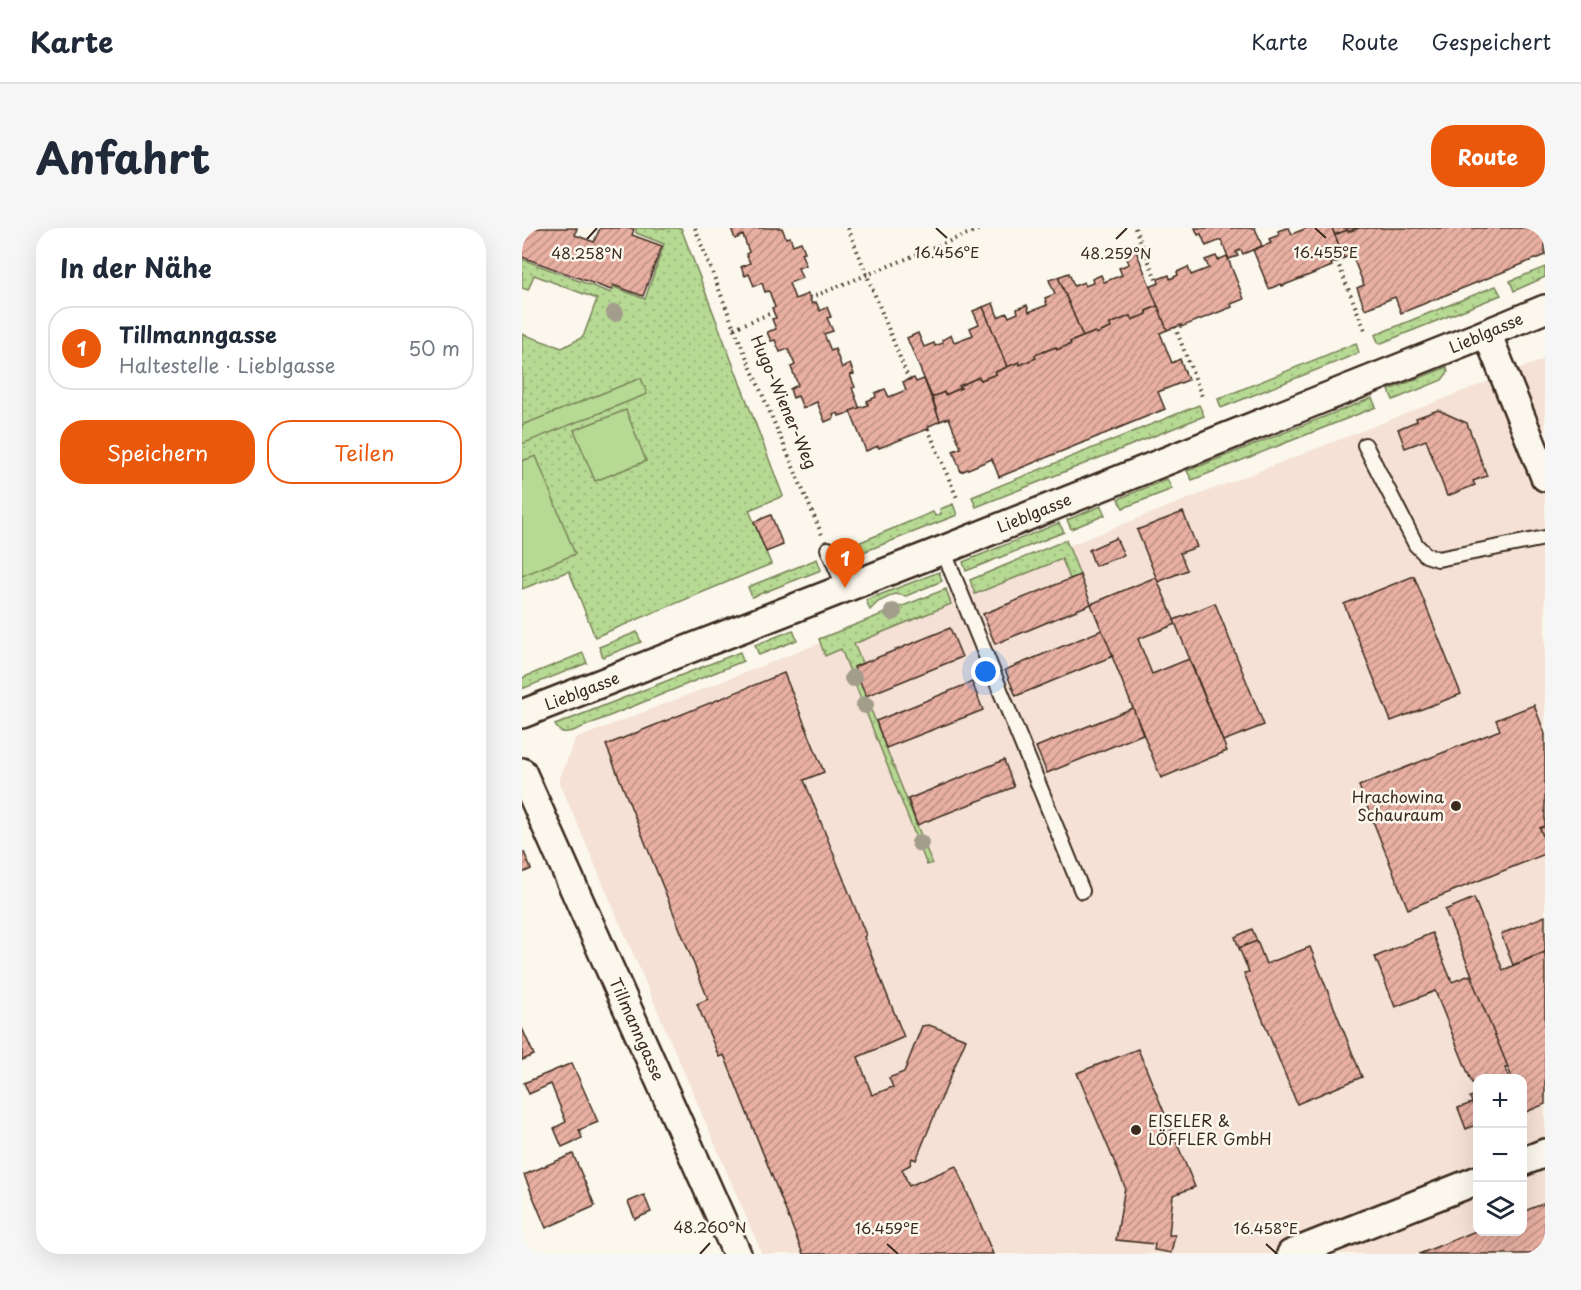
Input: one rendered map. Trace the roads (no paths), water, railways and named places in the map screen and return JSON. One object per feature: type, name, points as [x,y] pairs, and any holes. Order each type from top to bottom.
[{"type":"street","name":"Lieblgasse","points":[[522,714],[943,550],[1545,309]]},
{"type":"street","points":[[1487,333],[1545,477]]},
{"type":"street","name":"Tillmanngasse","points":[[522,772],[737,1254]]},
{"type":"street","points":[[1527,1160],[1545,1153]]},
{"type":"street","points":[[1291,1254],[1473,1182]]},
{"type":"lane","points":[[1365,445],[1416,545],[1426,555],[1438,559],[1545,538]]},
{"type":"lane","points":[[828,549],[845,588]]},
{"type":"lane","points":[[943,550],[1082,891]]},
{"type":"place","name":"Tillmanngasse","points":[[845,588]]},
{"type":"place","name":"Hrachowina Schauraum","points":[[1456,806]]},
{"type":"place","name":"EISELER & LÖFFLER GmbH","points":[[1136,1130]]}]
